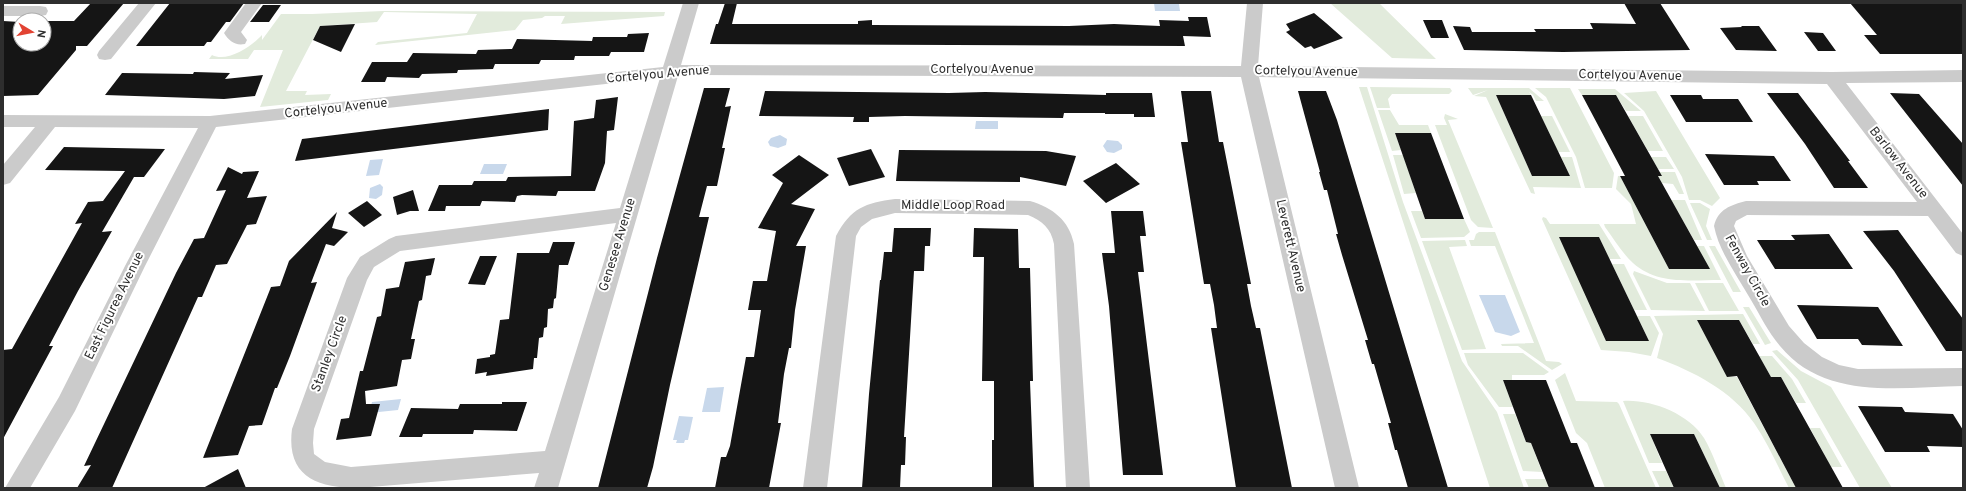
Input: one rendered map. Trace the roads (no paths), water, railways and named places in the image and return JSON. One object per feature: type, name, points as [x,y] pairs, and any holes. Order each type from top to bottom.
[{"type":"street","points":[[105,55],[148,3]]},
{"type":"street","points":[[239,40],[232,33],[254,3]]},
{"type":"street","name":"Genesee Avenue","points":[[546,488],[691,3]]},
{"type":"street","name":"Leverett Avenue","points":[[1255,3],[1249,72],[1347,488]]},
{"type":"street","points":[[14,8],[40,11]]},
{"type":"street","name":"Cortelyou Avenue","points":[[3,121],[210,122],[698,69],[1249,72],[1832,78],[1963,76]]},
{"type":"street","name":"Barlow Avenue","points":[[1832,78],[1963,248]]},
{"type":"street","points":[[3,178],[50,121]]},
{"type":"street","name":"East Figurea Avenue","points":[[17,488],[67,404],[135,266],[210,122]]},
{"type":"street","name":"Middle Loop Road","points":[[815,488],[846,236],[855,220],[866,213],[880,208],[902,206],[1030,208],[1044,214],[1060,229],[1064,244],[1078,488]]},
{"type":"street","name":"Fenway Circle","points":[[1933,209],[1746,208],[1734,212],[1726,219],[1724,227],[1729,245],[1782,332],[1790,344],[1803,356],[1821,367],[1840,375],[1858,378],[1963,377]]},
{"type":"street","name":"Stanley Circle","points":[[553,461],[351,478],[326,474],[310,467],[303,457],[300,444],[303,429],[356,278],[367,262],[396,244],[627,214]]},
{"type":"water","points":[[1154,3],[1179,4],[1180,11],[1155,11]]},
{"type":"water","points":[[976,121],[998,121],[998,129],[975,129]]},
{"type":"water","points":[[780,135],[787,139],[786,145],[778,148],[770,146],[768,142],[771,138]]},
{"type":"water","points":[[1107,140],[1118,141],[1122,145],[1122,149],[1114,153],[1107,152],[1103,146]]},
{"type":"water","points":[[383,159],[379,175],[366,176],[370,160]]},
{"type":"water","points":[[484,164],[507,164],[503,174],[480,174]]},
{"type":"water","points":[[380,184],[383,187],[382,195],[376,199],[369,198],[370,188]]},
{"type":"water","points":[[1479,295],[1505,295],[1520,332],[1511,336],[1495,332]]},
{"type":"water","points":[[724,387],[720,412],[702,412],[707,388]]},
{"type":"water","points":[[401,399],[398,410],[369,413],[372,402]]},
{"type":"water","points":[[679,416],[693,417],[688,440],[685,440],[684,443],[676,443],[677,440],[673,440]]}]
